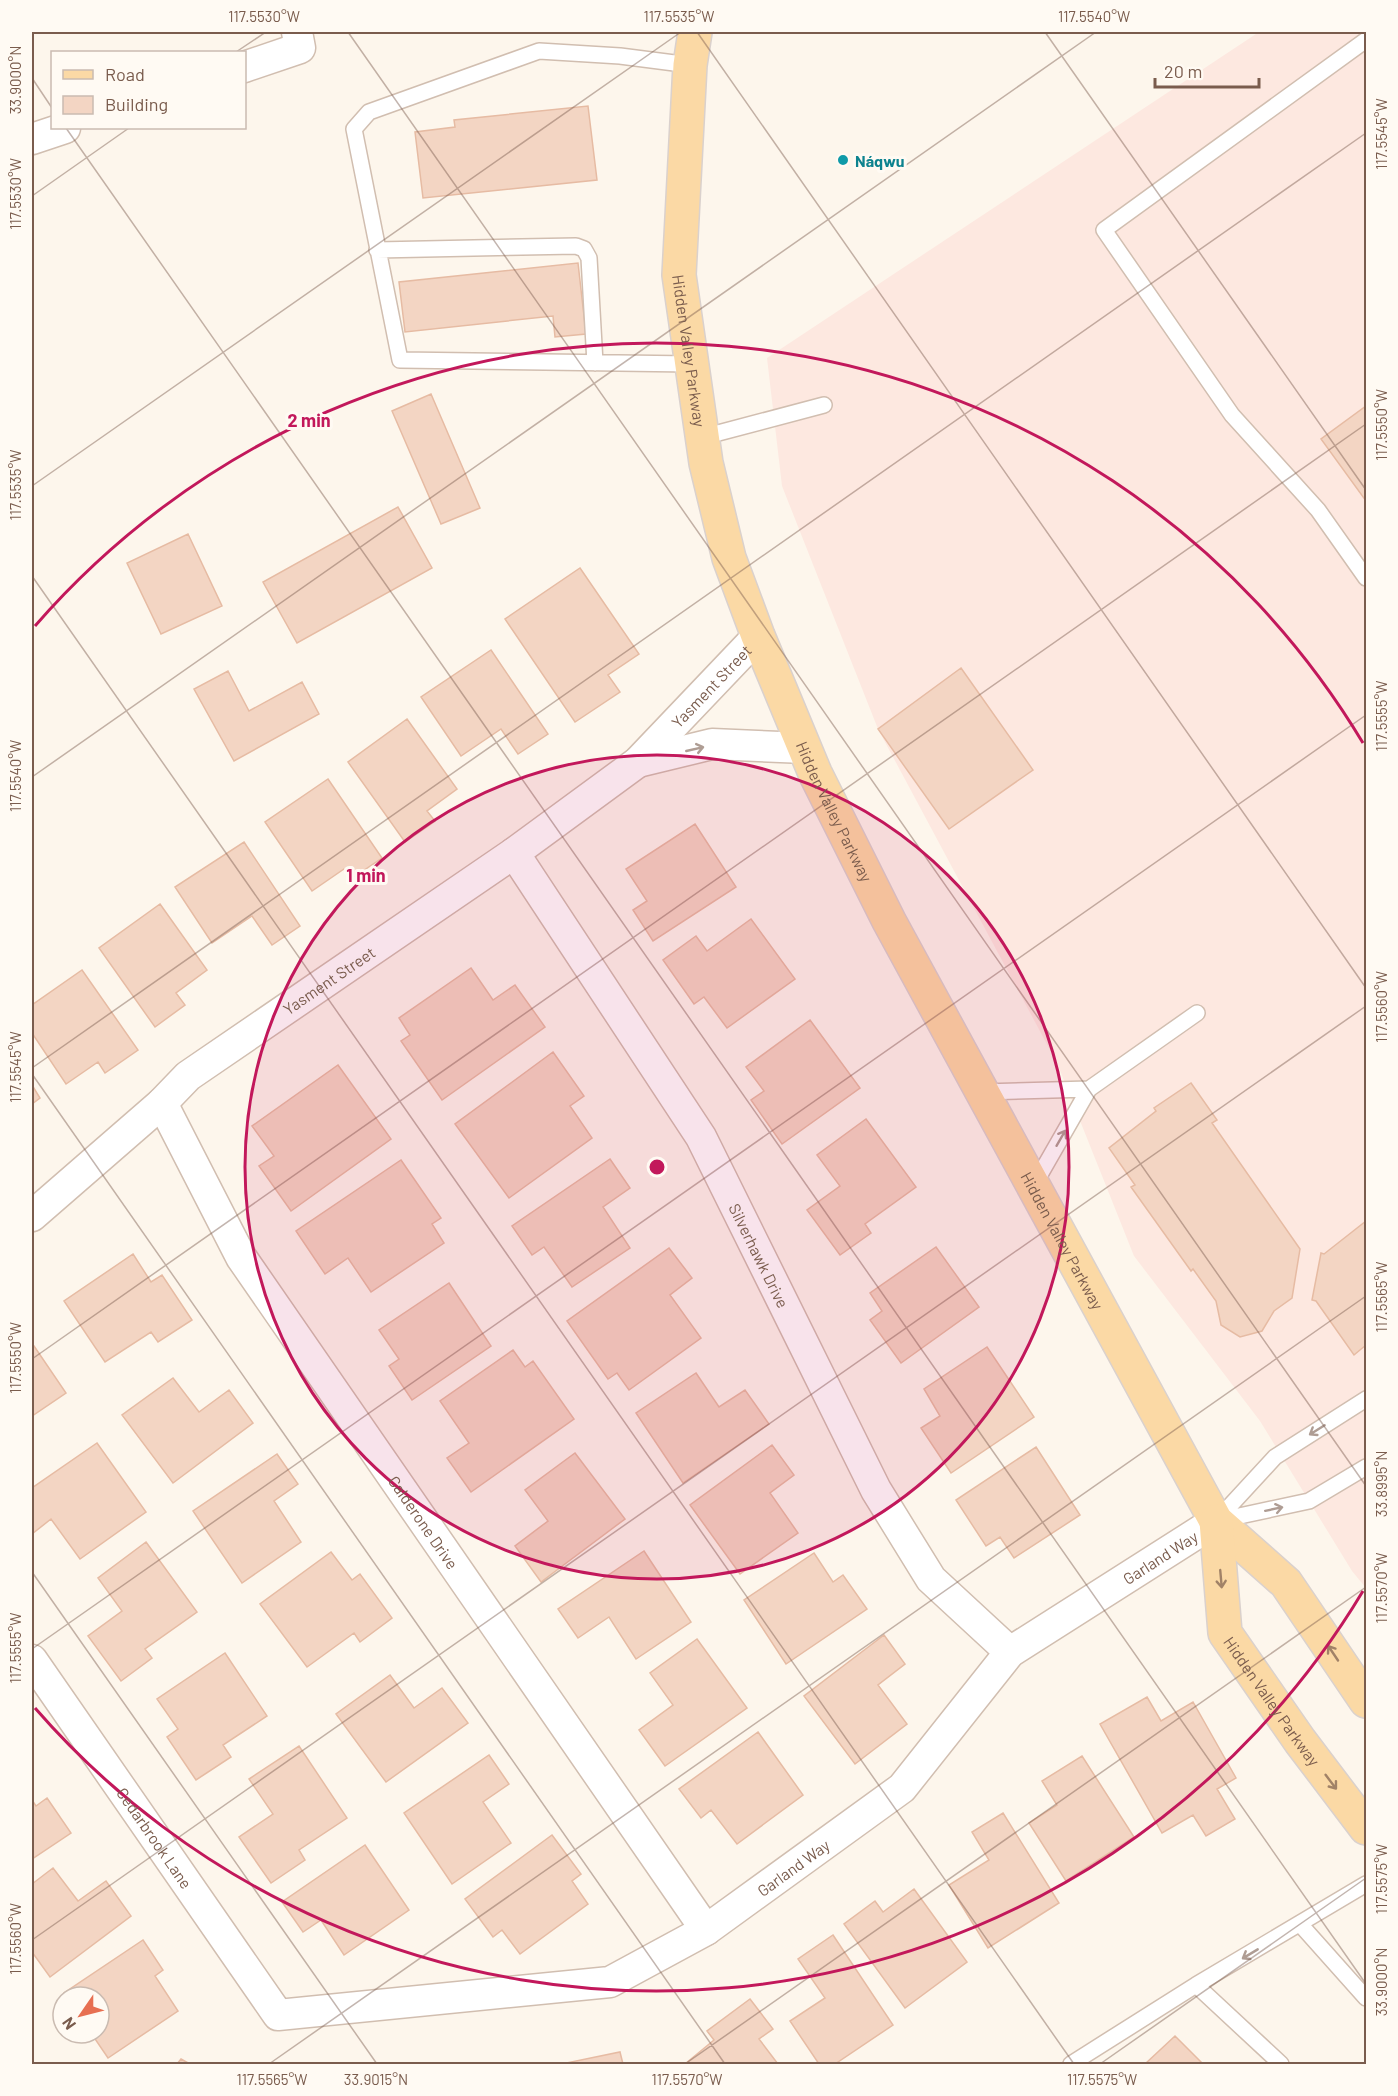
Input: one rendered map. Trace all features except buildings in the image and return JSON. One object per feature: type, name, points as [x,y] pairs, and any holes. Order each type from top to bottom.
[{"type":"main road","name":"Hidden Valley Parkway","points":[[695,32],[690,65],[679,275],[706,463],[729,558],[758,636],[805,748],[889,921],[1216,1521],[1286,1583],[1366,1701]]},
{"type":"main road","name":"Hidden Valley Parkway","points":[[1216,1521],[1225,1633],[1300,1741],[1366,1828]]},
{"type":"street","points":[[246,66],[298,40]]},
{"type":"street","points":[[32,139],[62,129]]},
{"type":"street","name":"Yasment Street","points":[[32,1216],[162,1103],[188,1076],[514,853],[638,762],[758,636]]},
{"type":"street","name":"Yasment Street","points":[[638,762],[712,744],[805,748]]},
{"type":"street","name":"Silverhawk Drive","points":[[514,853],[701,1137],[876,1490],[931,1579],[1010,1652]]},
{"type":"street","name":"Calderone Drive","points":[[162,1103],[241,1257],[706,1930]]},
{"type":"street","name":"Garland Way","points":[[278,2015],[610,1982],[706,1930],[902,1788],[1010,1652],[1216,1521]]},
{"type":"street","name":"Cedarbrook Lane","points":[[32,1660],[278,2015]]},
{"type":"lane","points":[[1366,40],[1104,230],[1232,415],[1318,510],[1366,578]]},
{"type":"lane","points":[[690,65],[620,56],[539,51],[369,112],[354,129],[399,360],[692,364]]},
{"type":"lane","points":[[377,250],[576,246],[584,249],[589,258],[595,363]]},
{"type":"lane","points":[[703,437],[824,405]]},
{"type":"lane","points":[[1034,1186],[1089,1089],[1197,1013]]},
{"type":"lane","points":[[982,1092],[1089,1089]]},
{"type":"lane","points":[[1216,1521],[1275,1457],[1366,1399]]},
{"type":"lane","points":[[1216,1521],[1309,1501],[1366,1467]]},
{"type":"lane","points":[[1071,2064],[1093,2058],[1196,1985],[1366,1884]]},
{"type":"lane","points":[[1300,1924],[1366,1998]]},
{"type":"lane","points":[[1196,1985],[1281,2064]]},
{"type":"shaded area","points":[[1259,32],[1366,32],[1366,1588],[1352,1571],[1260,1421],[1134,1256],[1057,1063],[878,729],[782,486],[767,358]]},
{"type":"place","name":"Náqwu","points":[[843,160]]}]
